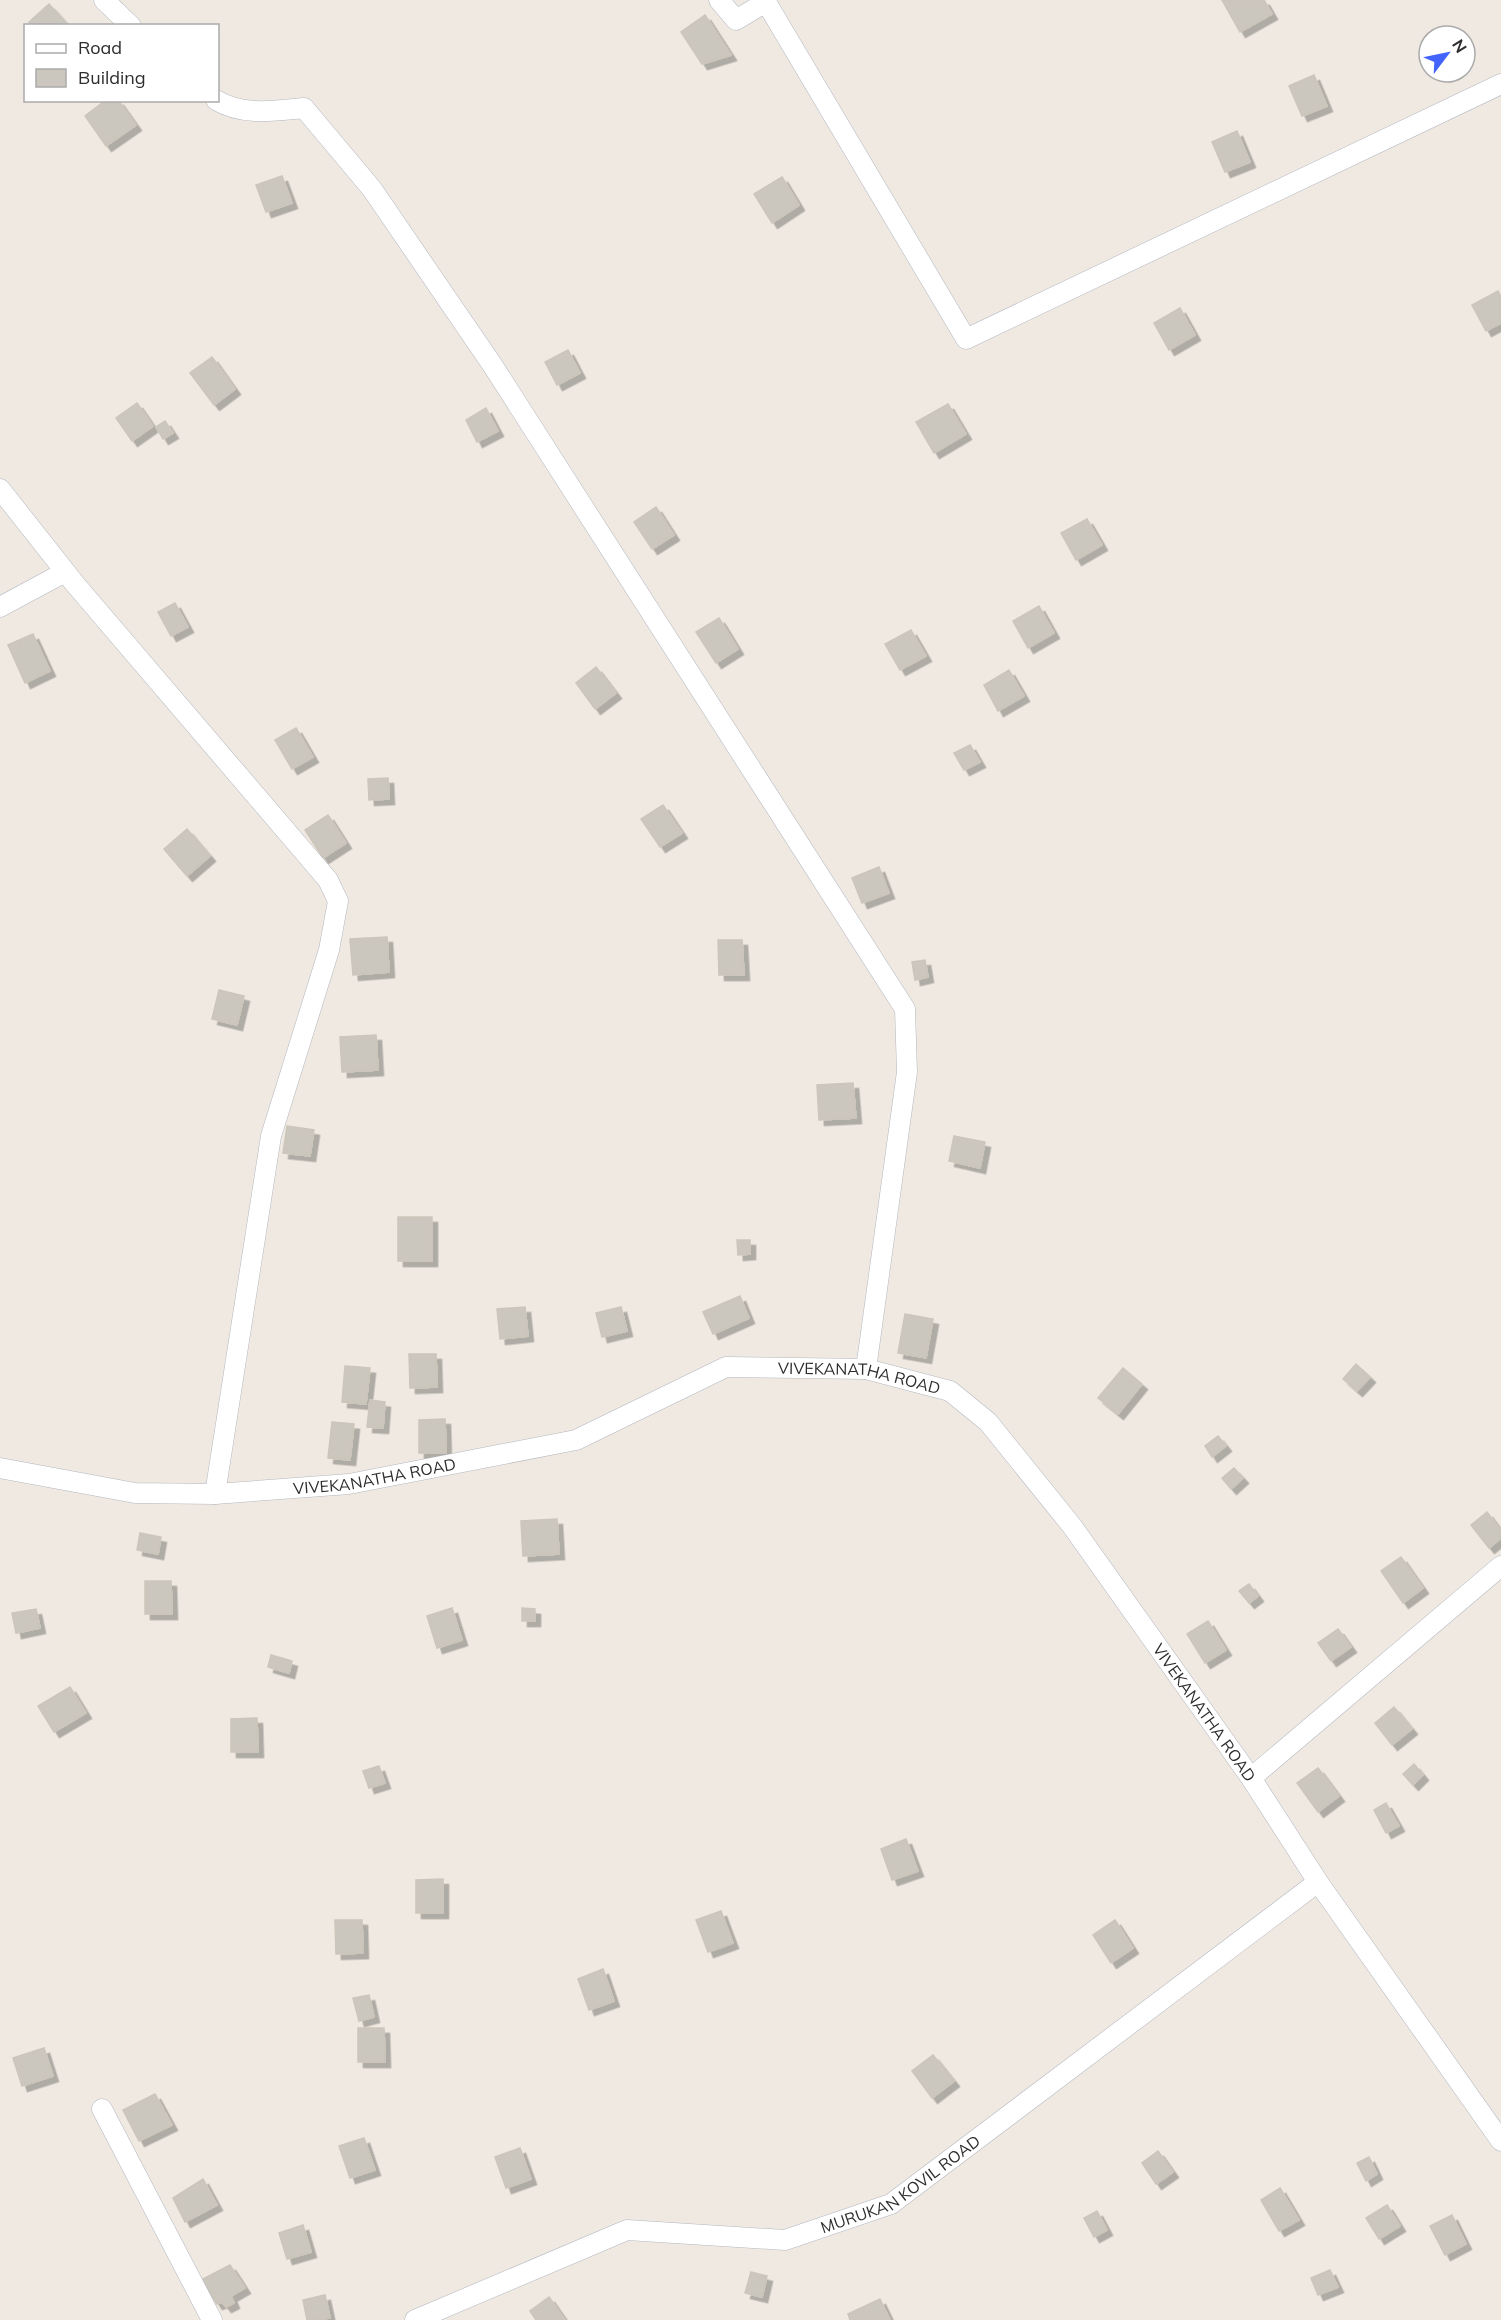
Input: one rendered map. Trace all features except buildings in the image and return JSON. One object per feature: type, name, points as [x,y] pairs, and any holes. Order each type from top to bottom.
[{"type":"street","points":[[104,0],[129,24]]},
{"type":"street","points":[[719,0],[736,20],[766,2],[966,339],[1501,84]]},
{"type":"street","points":[[219,102],[230,108],[267,111],[304,108],[372,189],[493,366],[905,1009],[907,1072],[866,1369]]},
{"type":"street","points":[[0,489],[65,572],[328,879],[338,901],[329,950],[271,1136],[215,1494]]},
{"type":"street","points":[[0,607],[65,572]]},
{"type":"street","name":"VIVEKANATHA ROAD","points":[[0,1468],[135,1493],[215,1494],[349,1484],[576,1440],[726,1367],[866,1369],[950,1391],[988,1422],[1071,1526],[1251,1778],[1318,1882],[1501,2142]]},
{"type":"street","points":[[1251,1778],[1501,1566]]},
{"type":"street","name":"MURUKAN KOVIL ROAD","points":[[415,2320],[627,2230],[785,2240],[891,2204],[1318,1882]]},
{"type":"street","points":[[102,2109],[212,2320]]}]
